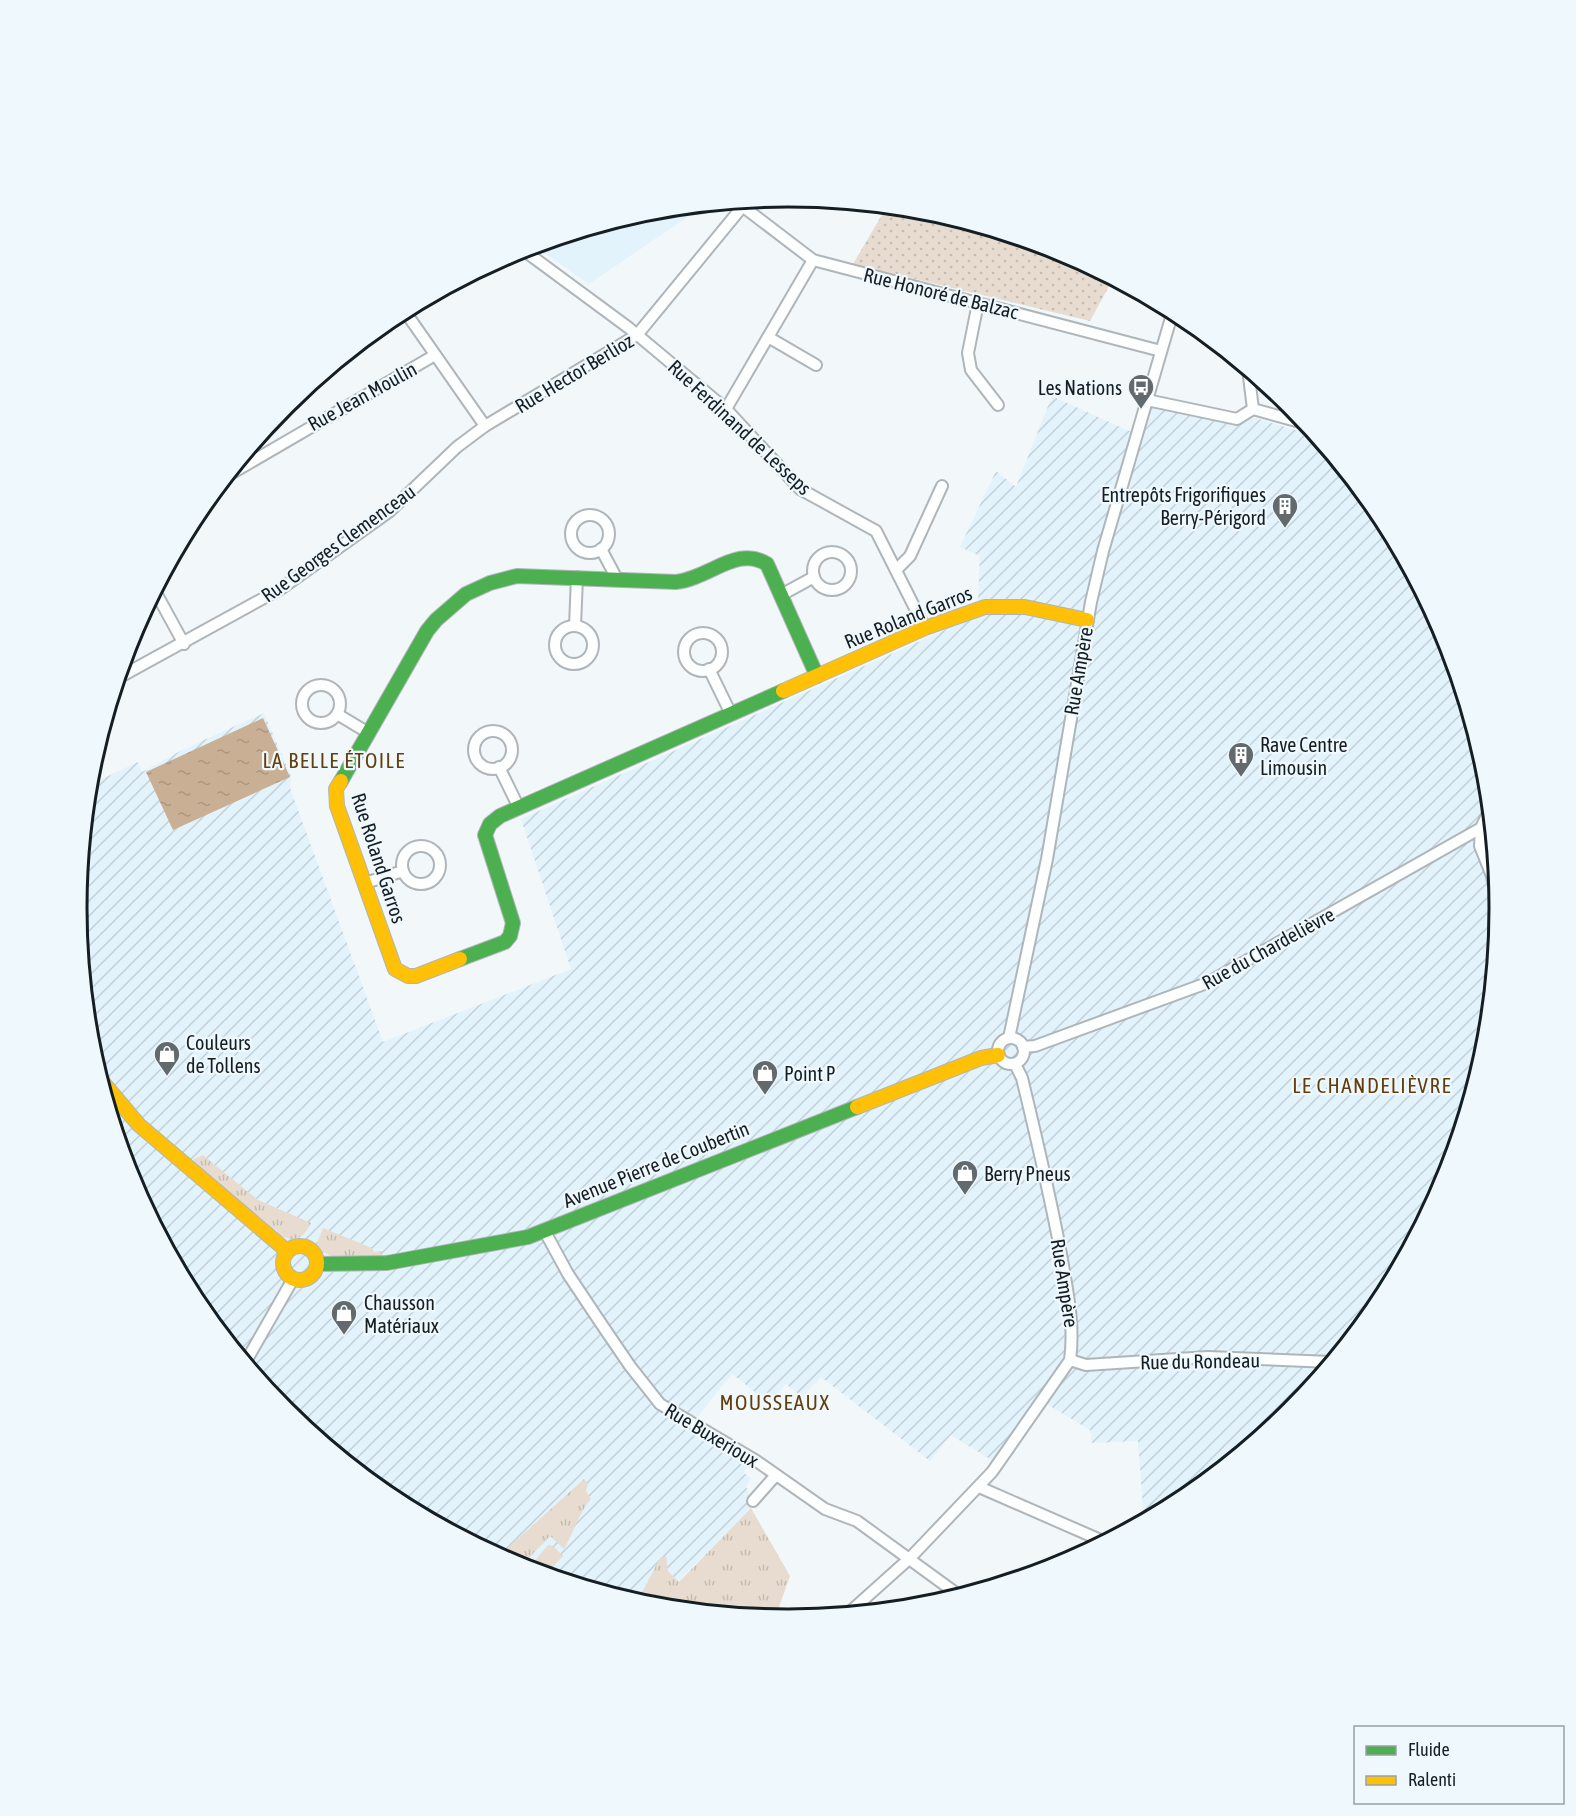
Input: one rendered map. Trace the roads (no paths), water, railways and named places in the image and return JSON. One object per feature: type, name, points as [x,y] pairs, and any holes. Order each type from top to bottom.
[{"type":"street","name":"Rue Hector Berlioz","points":[[485,426],[637,335],[737,209]]},
{"type":"street","name":"Rue Honoré de Balzac","points":[[749,209],[813,260],[1161,351]]},
{"type":"street","name":"Rue Ferdinand de Lesseps","points":[[531,256],[637,335],[726,409],[800,489],[876,531],[924,628]]},
{"type":"street","points":[[726,409],[813,260]]},
{"type":"street","points":[[978,303],[968,353],[971,370],[998,405]]},
{"type":"street","points":[[410,318],[485,426]]},
{"type":"street","name":"Rue Ampère","points":[[1009,1038],[1047,859],[1087,620],[1103,551],[1170,321]]},
{"type":"street","points":[[768,337],[816,365]]},
{"type":"street","name":"Rue Jean Moulin","points":[[245,466],[435,355]]},
{"type":"street","points":[[1249,381],[1253,409]]},
{"type":"street","points":[[1147,400],[1237,419],[1253,409],[1291,420]]},
{"type":"street","name":"Rue Georges Clemenceau","points":[[128,673],[282,588],[390,511],[457,447],[485,426]]},
{"type":"street","points":[[896,570],[910,556],[942,486]]},
{"type":"street","points":[[601,549],[617,579]]},
{"type":"street","name":"Rue Roland Garros","points":[[817,676],[767,564],[759,558],[748,555],[740,556],[692,580],[517,576],[497,580],[465,593],[439,615],[427,631],[339,780],[336,796],[395,969],[402,974],[416,976],[505,942],[510,936],[513,923],[485,835],[490,824],[519,808],[817,676],[924,628],[985,607],[1025,607],[1087,620]]},
{"type":"street","points":[[575,627],[578,577]]},
{"type":"street","points":[[781,595],[814,577]]},
{"type":"street","points":[[159,598],[184,644]]},
{"type":"street","points":[[709,669],[731,714]]},
{"type":"street","points":[[338,714],[367,732]]},
{"type":"street","points":[[499,767],[519,808]]},
{"type":"street","points":[[1484,823],[1480,846],[1487,864]]},
{"type":"street","name":"Rue du Chardelièvre","points":[[1023,1047],[1035,1046],[1207,983],[1481,828]]},
{"type":"street","points":[[365,883],[403,871]]},
{"type":"street","points":[[1009,1038],[1019,1041],[1023,1047],[1022,1059],[1015,1064],[1006,1064],[998,1055],[998,1046],[1009,1038]]},
{"type":"street","name":"Avenue Pierre de Coubertin","points":[[318,1264],[356,1265],[409,1259],[512,1241],[981,1058],[998,1055]]},
{"type":"street","name":"Rue Ampère","points":[[1015,1064],[1022,1078],[1052,1204],[1071,1310],[1073,1339],[1070,1360]]},
{"type":"street","points":[[112,1094],[139,1125],[287,1251]]},
{"type":"street","name":"Rue Buxerioux","points":[[544,1230],[568,1274],[640,1381],[660,1404],[776,1475],[825,1509],[857,1521],[910,1558]]},
{"type":"street","points":[[297,1245],[308,1246],[316,1253],[318,1264],[310,1278],[293,1279],[283,1266],[287,1251],[297,1245]]},
{"type":"street","points":[[249,1356],[293,1279]]},
{"type":"street","name":"Rue du Rondeau","points":[[1070,1360],[1086,1365],[1208,1357],[1322,1362]]},
{"type":"street","points":[[858,1605],[910,1558],[979,1487],[992,1472],[1070,1360]]},
{"type":"street","points":[[753,1501],[776,1475]]},
{"type":"street","points":[[979,1487],[1096,1538]]},
{"type":"street","points":[[910,1558],[951,1589]]},
{"type":"water","points":[[263,718],[290,777],[173,830],[146,772]]},
{"type":"place","name":"Les Nations","points":[[1141,410]]},
{"type":"place","name":"Entrepôts Frigorifiques Berry-Périgord","points":[[1285,529]]},
{"type":"place","name":"Rave Centre Limousin","points":[[1241,778]]},
{"type":"place","name":"Couleurs de Tollens","points":[[167,1077]]},
{"type":"place","name":"Point P","points":[[765,1096]]},
{"type":"place","name":"Berry Pneus","points":[[965,1196]]},
{"type":"place","name":"Chausson Matériaux","points":[[344,1336]]},
{"type":"district","name":"LA BELLE ÉTOILE","points":[[334,760]]},
{"type":"district","name":"LE CHANDELIÈVRE","points":[[1372,1085]]},
{"type":"district","name":"MOUSSEAUX","points":[[775,1402]]}]
